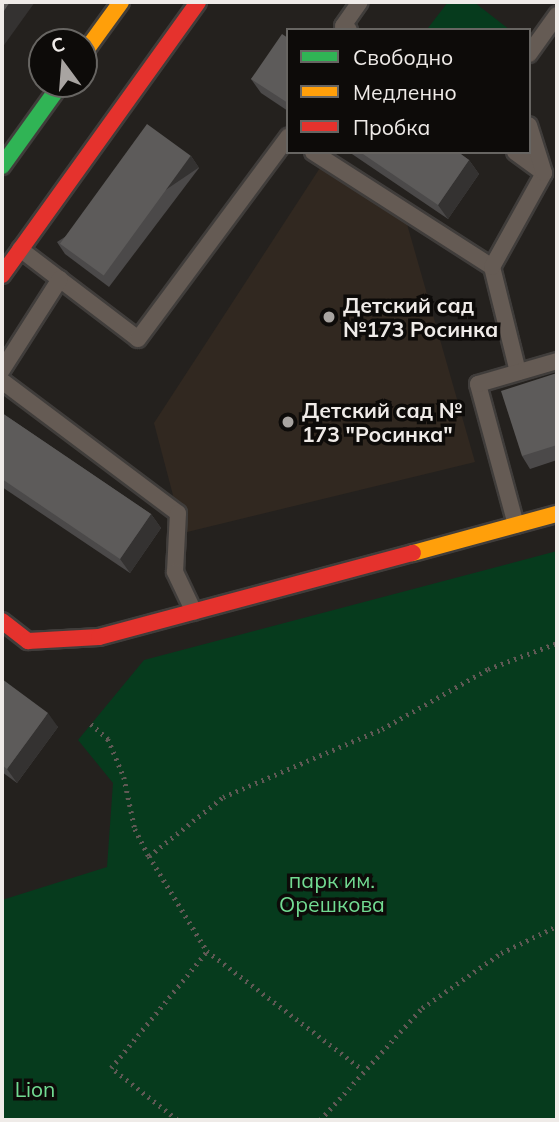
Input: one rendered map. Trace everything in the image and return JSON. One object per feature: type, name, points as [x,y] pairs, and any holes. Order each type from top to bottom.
[{"type":"street","points":[[98,34],[121,2]]},
{"type":"street","points":[[2,275],[198,2]]},
{"type":"street","points":[[2,166],[51,98]]},
{"type":"street","points":[[2,621],[28,641],[88,638],[557,514]]},
{"type":"lane","points":[[346,28],[343,26],[360,2]]},
{"type":"lane","points":[[531,51],[557,15]]},
{"type":"lane","points":[[518,372],[492,267],[544,173],[531,131]]},
{"type":"lane","points":[[20,249],[138,339],[286,139]]},
{"type":"lane","points":[[316,154],[492,267]]},
{"type":"lane","points":[[518,154],[544,173]]},
{"type":"lane","points":[[2,370],[60,279]]},
{"type":"lane","points":[[516,525],[478,384],[557,361]]},
{"type":"lane","points":[[2,381],[178,513],[175,572],[194,612]]},
{"type":"path","points":[[149,856],[223,797],[382,729],[488,669],[557,643]]},
{"type":"path","points":[[92,724],[108,739],[124,777],[135,829],[207,951],[362,1069]]},
{"type":"path","points":[[320,1120],[362,1069],[422,1008],[501,953],[557,926]]},
{"type":"path","points":[[177,1120],[111,1068],[207,951]]},
{"type":"shaded area","name":"Детский сад №173 Росинка","points":[[329,154],[403,210],[475,462],[183,533],[154,423]]},
{"type":"green space","points":[[448,2],[474,2],[507,28],[428,28]]},
{"type":"green space","name":"парк им. Орешкова","points":[[557,551],[557,1120],[2,1120],[2,900],[107,867],[113,783],[78,740],[144,660]]},
{"type":"building","points":[[2,2],[10,2],[2,14]]},
{"type":"building","points":[[282,34],[286,37],[286,102],[251,79]]},
{"type":"building","points":[[147,124],[191,156],[104,275],[60,244]]},
{"type":"building","points":[[363,154],[461,154],[469,160],[438,205]]},
{"type":"building","points":[[557,373],[557,445],[522,456],[501,391]]},
{"type":"building","points":[[2,413],[151,514],[120,559],[2,479]]},
{"type":"building","points":[[2,679],[48,713],[7,769],[2,765]]},
{"type":"traffic: fast","points":[[2,166],[51,98]]},
{"type":"traffic: slow","points":[[98,34],[121,2]]},
{"type":"traffic: slow","points":[[413,553],[557,514]]},
{"type":"traffic: jam","points":[[2,275],[198,2]]},
{"type":"traffic: jam","points":[[2,621],[28,641],[99,637],[413,553]]},
{"type":"place","name":"Детский сад №173 Росинка","points":[[329,317]]},
{"type":"place","name":"Детский сад № 173 \"Росинка\"","points":[[288,422]]},
{"type":"park label","name":"Lion","points":[[35,1089]]}]
